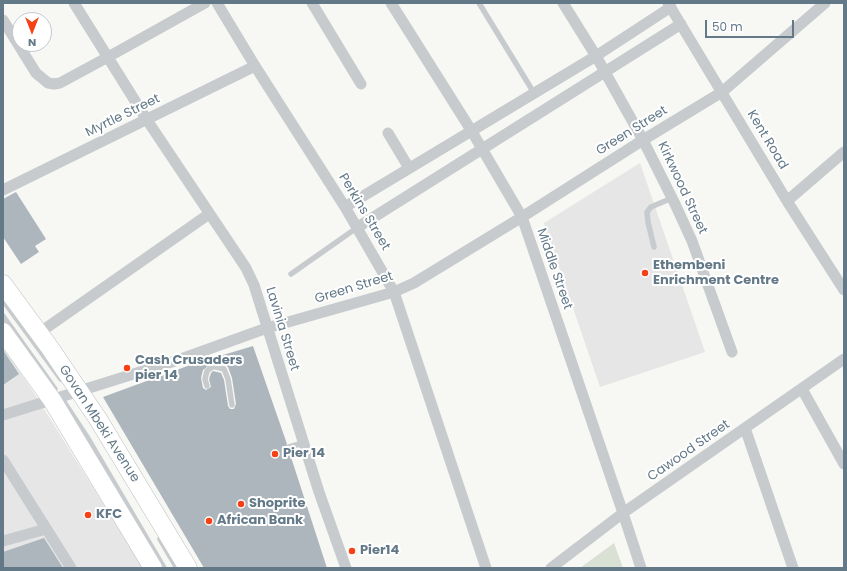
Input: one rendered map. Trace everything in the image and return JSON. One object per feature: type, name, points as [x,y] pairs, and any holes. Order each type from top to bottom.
[{"type":"main road","name":"Govan Mbeki Avenue","points":[[3,284],[39,333],[67,395],[154,568]]},
{"type":"main road","name":"Govan Mbeki Avenue","points":[[3,332],[113,441],[188,568]]},
{"type":"street","name":"Lavinia Street","points":[[74,3],[147,120],[246,268],[254,285],[303,443],[346,568]]},
{"type":"street","points":[[3,20],[36,73],[43,80],[54,84],[66,80],[205,3]]},
{"type":"street","name":"Perkins Street","points":[[217,3],[255,66],[346,207],[394,292],[486,568]]},
{"type":"street","points":[[312,3],[361,84]]},
{"type":"street","name":"Middle Street","points":[[391,3],[471,130],[522,217],[641,568]]},
{"type":"street","name":"Kirkwood Street","points":[[563,3],[605,71],[643,140],[672,198],[692,241],[732,352]]},
{"type":"street","name":"Green Street","points":[[3,415],[178,360],[267,328],[394,292],[414,283],[722,92],[825,3]]},
{"type":"street","points":[[346,207],[471,130],[596,56],[670,5]]},
{"type":"street","name":"Kent Road","points":[[670,5],[787,201],[844,290]]},
{"type":"street","points":[[358,227],[681,24]]},
{"type":"street","name":"Myrtle Street","points":[[3,190],[255,66]]},
{"type":"street","points":[[388,133],[409,168]]},
{"type":"street","points":[[787,201],[844,152]]},
{"type":"street","points":[[39,333],[209,214]]},
{"type":"street","name":"Cawood Street","points":[[551,568],[623,513],[844,359]]},
{"type":"street","points":[[802,389],[844,464]]},
{"type":"street","points":[[745,428],[793,568]]},
{"type":"street","points":[[3,460],[70,568]]},
{"type":"street","points":[[3,541],[46,529]]},
{"type":"lane","points":[[478,3],[534,93]]},
{"type":"lane","points":[[654,247],[647,212],[651,207],[672,198]]},
{"type":"lane","points":[[291,274],[358,227]]},
{"type":"lane","points":[[3,300],[63,382]]},
{"type":"lane","points":[[3,316],[39,365],[67,395],[84,433],[164,568]]},
{"type":"lane","points":[[207,386],[205,379],[207,372],[216,367],[224,369],[228,379],[232,405]]},
{"type":"lane","points":[[289,446],[303,443]]},
{"type":"lane","points":[[157,532],[177,568]]},
{"type":"shaded area","points":[[640,163],[705,352],[600,387],[544,223]]},
{"type":"shaded area","points":[[3,347],[36,396],[143,568],[3,568]]},
{"type":"shaded area","points":[[614,543],[623,568],[580,568]]},
{"type":"building","points":[[16,192],[46,239],[35,246],[39,252],[21,264],[3,237],[3,199]]},
{"type":"building","points":[[253,346],[287,444],[285,449],[289,451],[327,568],[204,568],[103,397],[193,364]],"holes":[[[212,363],[225,365],[228,367],[232,378],[236,404],[234,409],[230,409],[228,406],[224,380],[221,373],[213,371],[209,379],[211,387],[206,390],[203,388],[201,378],[203,370]]]},
{"type":"building","points":[[3,350],[19,374],[3,385]]},
{"type":"building","points":[[44,538],[63,568],[3,568],[3,552]]},
{"type":"place","name":"Ethembeni Enrichment Centre","points":[[645,273]]},
{"type":"place","name":"Cash Crusaders pier 14","points":[[127,368]]},
{"type":"place","name":"Pier 14","points":[[275,454]]},
{"type":"place","name":"Shoprite","points":[[241,504]]},
{"type":"place","name":"KFC","points":[[88,515]]},
{"type":"place","name":"African Bank","points":[[209,521]]},
{"type":"place","name":"Pier14","points":[[352,551]]}]
